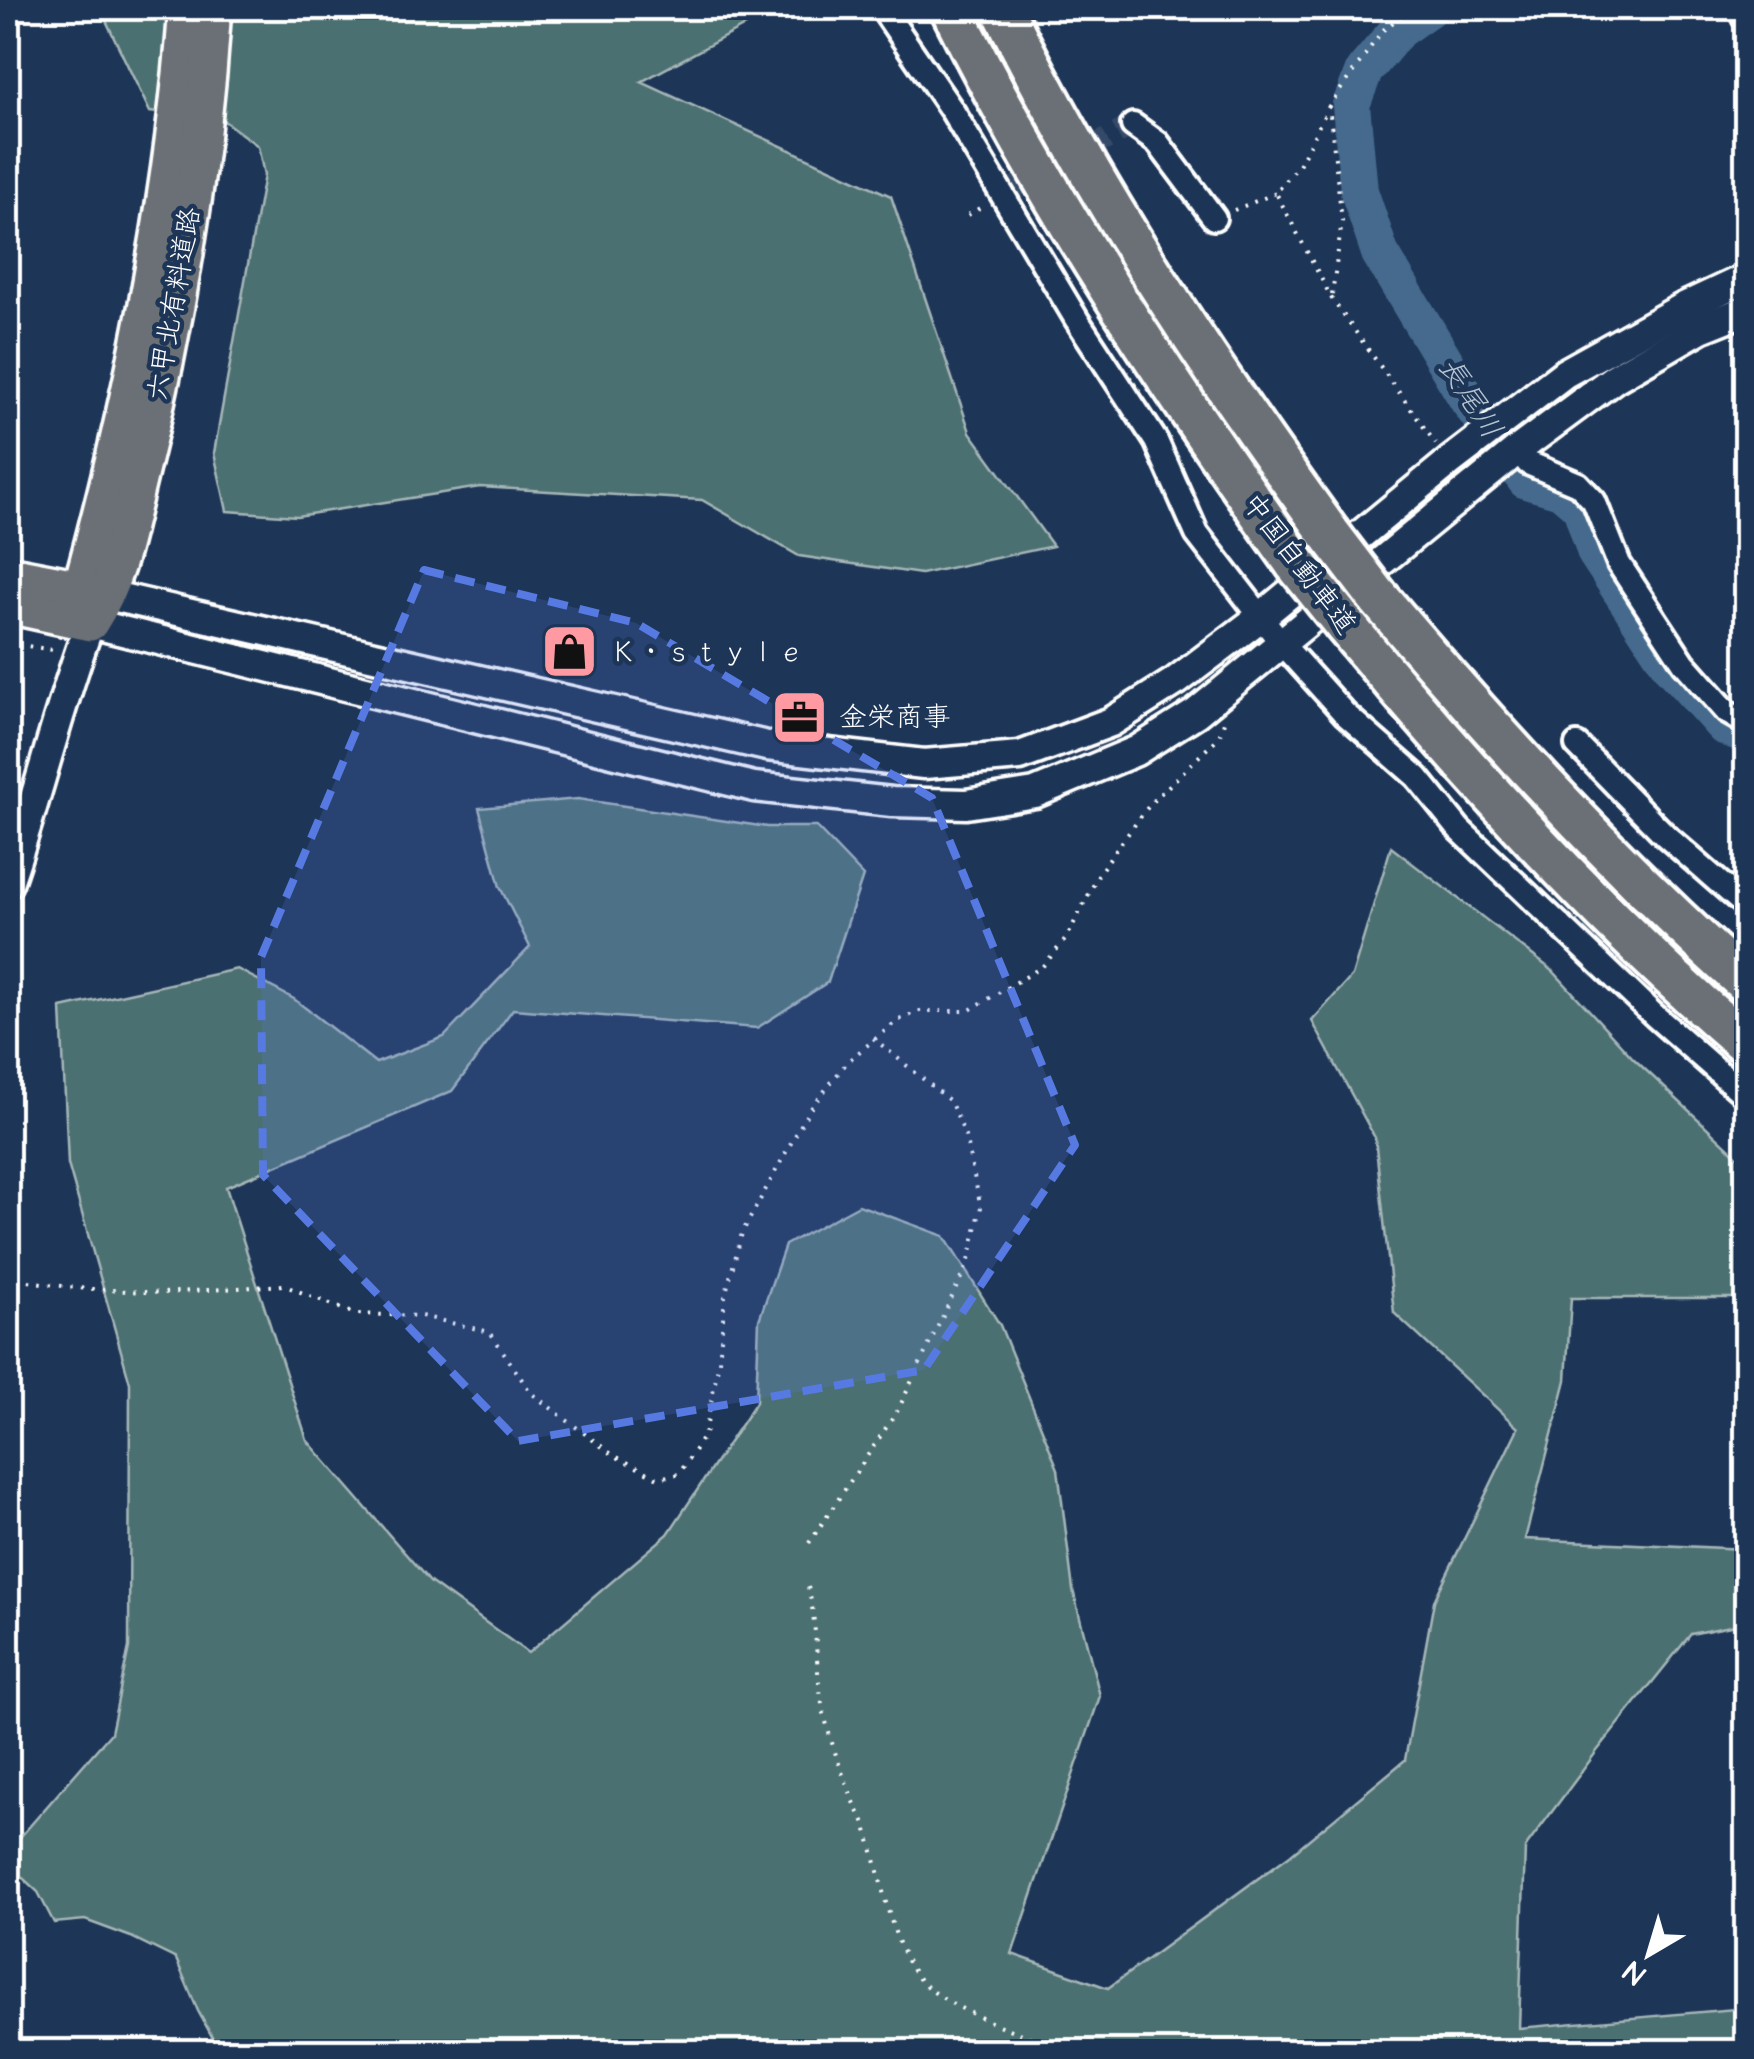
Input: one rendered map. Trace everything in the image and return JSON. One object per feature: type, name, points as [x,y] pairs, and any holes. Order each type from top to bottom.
[{"type":"highway","points":[[928,8],[988,118],[1112,297]]},
{"type":"highway","name":"中国自動車道","points":[[950,8],[1112,297],[1202,433],[1296,564],[1461,764],[1590,897],[1746,1044]]},
{"type":"highway","name":"中国自動車道","points":[[1002,8],[1172,305],[1239,408],[1377,596],[1544,787],[1670,915],[1746,983]]},
{"type":"highway","points":[[1023,8],[1064,121]]},
{"type":"main road","name":"六甲北有料道路","points":[[93,602],[154,277],[187,8]]},
{"type":"main road","name":"六甲北有料道路","points":[[93,602],[156,408],[174,321],[201,147],[213,8]]},
{"type":"main road","points":[[8,574],[93,602]]},
{"type":"main road","points":[[8,604],[93,602]]},
{"type":"street","points":[[882,8],[954,112],[1057,289],[1156,441],[1197,534],[1282,644],[1345,714],[1418,777],[1470,840],[1655,1016],[1746,1096]]},
{"type":"street","points":[[1743,8],[1746,16]]},
{"type":"street","points":[[1134,125],[1158,143],[1214,218]]},
{"type":"street","points":[[93,602],[767,746],[924,764],[1020,756],[1111,722],[1176,682],[1566,372],[1684,306],[1746,278]]},
{"type":"street","points":[[93,602],[754,788],[892,802],[966,804],[1035,793],[1136,751],[1196,713],[1519,448],[1615,378],[1701,328],[1746,310]]},
{"type":"street","points":[[1519,448],[1528,463],[1578,484],[1594,500],[1619,564],[1684,662],[1727,712],[1746,723]]},
{"type":"street","points":[[8,883],[36,804],[93,602]]},
{"type":"street","points":[[1577,745],[1666,836],[1746,906]]},
{"type":"path","points":[[1214,218],[1276,193],[1299,165],[1329,106],[1382,30],[1412,8]]},
{"type":"path","points":[[1329,106],[1342,221],[1332,299]]},
{"type":"path","points":[[1276,193],[1332,299],[1449,462]]},
{"type":"path","points":[[8,643],[47,648],[77,658]]},
{"type":"path","points":[[8,1278],[76,1288],[163,1292],[282,1285],[356,1314],[420,1316],[490,1332],[531,1393],[613,1455],[658,1478],[679,1474],[706,1434],[725,1296],[742,1233],[808,1112],[848,1061],[897,1021],[920,1011],[968,1011],[1042,967],[1066,939],[1100,870],[1151,803],[1218,737],[1240,678]]},
{"type":"path","points":[[810,1542],[898,1410],[969,1261],[981,1207],[964,1132],[950,1101],[874,1038]]},
{"type":"path","points":[[808,1587],[828,1726],[856,1808],[864,1820],[905,1956],[921,1980],[938,1994],[1067,2052]]},
{"type":"highlighted area","points":[[424,570],[636,623],[932,798],[1075,1145],[924,1370],[518,1441],[263,1175],[261,957]]},
{"type":"green space","points":[[100,8],[778,8],[641,82],[891,196],[970,432],[1053,546],[921,574],[799,556],[702,500],[480,487],[297,516],[227,511],[214,453],[264,175],[258,146],[224,121],[150,112]]},
{"type":"green space","points":[[578,799],[767,827],[816,827],[863,876],[828,982],[757,1028],[513,1009],[452,1091],[226,1187],[307,1440],[430,1582],[528,1653],[668,1534],[756,1402],[759,1320],[785,1245],[859,1205],[944,1236],[1000,1325],[1058,1469],[1073,1590],[1100,1696],[1012,1954],[1108,1988],[1290,1855],[1405,1760],[1434,1601],[1518,1428],[1394,1313],[1375,1138],[1312,1021],[1352,976],[1391,847],[1553,971],[1634,1059],[1746,1164],[1746,1298],[1571,1298],[1566,1380],[1525,1539],[1746,1549],[1746,1623],[1691,1634],[1525,1848],[1519,2028],[1746,2008],[1746,2051],[220,2051],[176,1959],[85,1920],[54,1923],[38,1892],[13,1869],[15,1843],[111,1733],[129,1647],[130,1383],[68,1164],[61,1008],[237,969],[294,999],[376,1063],[444,1037],[530,947],[500,887],[479,808]]},
{"type":"waterway","name":"長尾川","points":[[1429,8],[1398,30],[1364,71],[1351,105],[1359,191],[1380,253],[1468,400],[1526,480],[1561,490],[1581,507],[1596,553],[1672,668],[1724,726],[1746,735]]},
{"type":"tunnel","points":[[1000,195],[1133,125]]},
{"type":"place","name":"Ｋ・ｓｔｙｌｅ","points":[[570,652]]},
{"type":"place","name":"金栄商事","points":[[800,717]]}]
